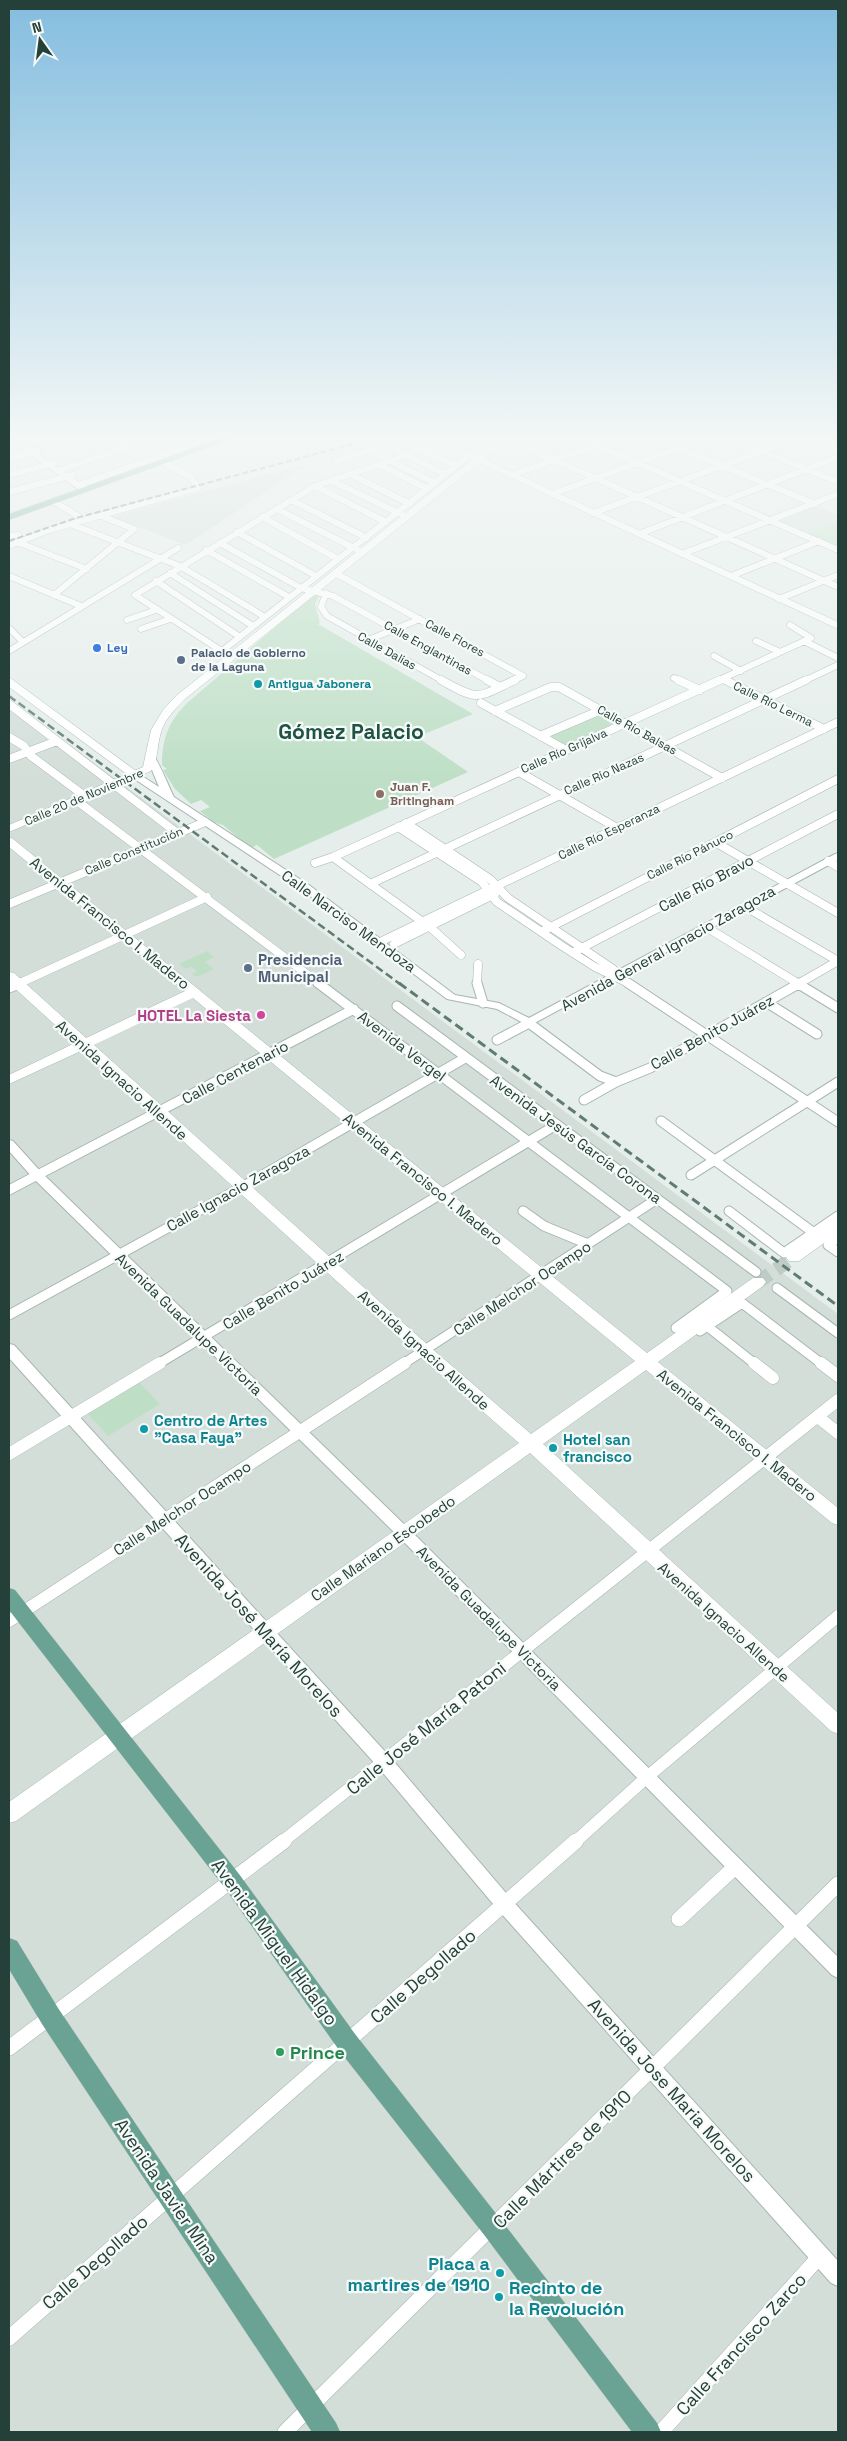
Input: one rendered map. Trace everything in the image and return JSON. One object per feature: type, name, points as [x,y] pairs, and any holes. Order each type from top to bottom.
[{"type":"main road","points":[[152,758],[155,732],[169,709],[335,573],[354,553]]},
{"type":"main road","points":[[682,554],[836,624]]},
{"type":"main road","name":"Calle 20 de Noviembre","points":[[9,829],[136,776],[147,770],[152,758]]},
{"type":"main road","name":"Avenida Francisco I. Madero","points":[[9,841],[838,1518]]},
{"type":"main road","name":"Avenida Ignacio Allende","points":[[12,983],[424,1351],[530,1443],[648,1553],[838,1724]]},
{"type":"main road","points":[[9,1080],[194,992]]},
{"type":"main road","points":[[789,1255],[838,1226]]},
{"type":"main road","name":"Calle Mariano Escobedo","points":[[9,1814],[530,1443],[649,1363],[757,1277]]},
{"type":"main road","name":"Avenida Miguel Hidalgo","points":[[9,1596],[16,1617],[119,1737],[232,1882],[347,2042],[493,2228],[648,2432]]},
{"type":"main road","name":"Avenida Javier Mina","points":[[9,1949],[50,2016],[327,2432]]},
{"type":"street","points":[[49,553],[87,569]]},
{"type":"street","points":[[54,595],[106,553]]},
{"type":"street","points":[[144,553],[180,566],[265,617]]},
{"type":"street","points":[[9,651],[170,553]]},
{"type":"street","points":[[201,553],[135,595],[231,657]]},
{"type":"street","points":[[211,553],[289,598]]},
{"type":"street","points":[[239,553],[301,588]]},
{"type":"street","points":[[275,553],[316,576]]},
{"type":"street","points":[[327,553],[338,559]]},
{"type":"street","points":[[222,651],[338,559],[351,553]]},
{"type":"street","points":[[761,553],[838,587]]},
{"type":"street","points":[[731,576],[790,553]]},
{"type":"street","points":[[170,573],[253,626]]},
{"type":"street","name":"Calle Flores","points":[[335,573],[523,675],[500,688]]},
{"type":"street","points":[[779,599],[838,575]]},
{"type":"street","points":[[9,576],[81,606]]},
{"type":"street","points":[[156,581],[240,637]]},
{"type":"street","name":"Calle Englantinas","points":[[301,588],[326,593],[500,688]]},
{"type":"street","name":"Calle Dalias","points":[[326,593],[321,607],[322,612],[368,640],[470,696],[480,696],[500,688]]},
{"type":"street","points":[[127,620],[156,610]]},
{"type":"street","points":[[141,629],[170,619]]},
{"type":"street","points":[[368,640],[420,619]]},
{"type":"street","name":"Calle Río Grijalva","points":[[315,863],[333,857],[700,690],[811,637],[790,625]]},
{"type":"street","points":[[9,628],[23,642]]},
{"type":"street","points":[[756,641],[780,652]]},
{"type":"street","points":[[804,641],[838,658]]},
{"type":"street","points":[[714,656],[741,671]]},
{"type":"street","name":"Calle Río Nazas","points":[[374,886],[562,796],[768,701],[838,665]]},
{"type":"street","name":"Calle Río Nazas","points":[[768,701],[838,672]]},
{"type":"street","points":[[674,678],[700,690]]},
{"type":"street","name":"Calle Río Lerma","points":[[723,679],[824,729]]},
{"type":"street","name":"Calle Narciso Mendoza","points":[[9,682],[173,802],[305,887],[451,997],[465,1002],[483,1003],[507,1009],[529,1023]]},
{"type":"street","name":"Calle Río Balsas","points":[[495,711],[551,687],[559,687],[722,778]]},
{"type":"street","points":[[481,703],[566,750]]},
{"type":"street","points":[[9,704],[177,833]]},
{"type":"street","points":[[540,736],[601,710]]},
{"type":"street","name":"Calle Río Esperanza","points":[[394,944],[427,925],[617,828],[838,722]]},
{"type":"street","name":"Avenida Vergel","points":[[9,737],[24,746],[31,756],[140,848],[727,1291],[676,1328]]},
{"type":"street","points":[[9,759],[56,741]]},
{"type":"street","name":"Calle Narciso Mendoza","points":[[152,758],[163,786],[173,802]]},
{"type":"street","points":[[520,772],[617,828]]},
{"type":"street","name":"Calle Río Pánuco","points":[[543,931],[838,779]]},
{"type":"street","name":"Calle Río Bravo","points":[[574,952],[838,814]]},
{"type":"street","name":"Calle Constitución","points":[[9,904],[205,822]]},
{"type":"street","points":[[406,823],[543,931],[708,1034],[838,1122]]},
{"type":"street","points":[[398,827],[443,852]]},
{"type":"street","points":[[714,842],[838,913]]},
{"type":"street","name":"Avenida General Ignacio Zaragoza","points":[[497,1040],[621,978],[706,927],[838,856]]},
{"type":"street","points":[[333,857],[427,925],[460,955]]},
{"type":"street","points":[[828,861],[838,867]]},
{"type":"street","points":[[494,891],[582,948],[621,978]]},
{"type":"street","points":[[12,983],[207,897]]},
{"type":"street","points":[[744,906],[838,961]]},
{"type":"street","name":"Calle Río Esperanza","points":[[380,942],[427,925]]},
{"type":"street","points":[[706,927],[838,1008]]},
{"type":"street","name":"Calle Benito Juárez","points":[[584,1100],[616,1082],[650,1068],[838,961]]},
{"type":"street","points":[[478,964],[476,981],[483,1003]]},
{"type":"street","points":[[766,1002],[817,1034]]},
{"type":"street","name":"Avenida Jesús García Corona","points":[[396,1006],[657,1199],[757,1277]]},
{"type":"street","name":"Calle Centenario","points":[[9,1190],[354,1009]]},
{"type":"street","points":[[529,1023],[600,1076],[616,1082]]},
{"type":"street","name":"Calle Ignacio Zaragoza","points":[[9,1315],[242,1187],[465,1058]]},
{"type":"street","points":[[691,1174],[838,1082]]},
{"type":"street","points":[[662,1121],[814,1232]]},
{"type":"street","name":"Calle Benito Juárez","points":[[9,1454],[556,1125]]},
{"type":"street","name":"Avenida Guadalupe Victoria","points":[[9,1144],[37,1175],[404,1533],[838,1969]]},
{"type":"street","name":"Calle Melchor Ocampo","points":[[16,1617],[163,1519],[657,1199]]},
{"type":"street","points":[[729,1211],[789,1255],[814,1232],[838,1216]]},
{"type":"street","points":[[523,1212],[544,1226],[588,1244]]},
{"type":"street","points":[[838,1238],[828,1245],[838,1252]]},
{"type":"street","points":[[777,1288],[838,1333]]},
{"type":"street","points":[[649,1363],[742,1303],[838,1376]]},
{"type":"street","points":[[707,1326],[773,1378]]},
{"type":"street","name":"Avenida José María Morelos","points":[[9,1349],[384,1762],[505,1905]]},
{"type":"street","name":"Calle José María Patoni","points":[[9,2048],[232,1882],[767,1459],[838,1400]]},
{"type":"street","points":[[818,1417],[838,1434]]},
{"type":"street","name":"Calle Degollado","points":[[9,2338],[505,1905],[647,1777],[838,1616]]},
{"type":"street","points":[[679,1919],[736,1866]]},
{"type":"street","name":"Calle Mártires de 1910","points":[[285,2432],[493,2228],[838,1884]]},
{"type":"street","name":"Avenida Jose Maria Morelos","points":[[505,1905],[838,2276]]},
{"type":"street","name":"Calle Francisco Zarco","points":[[661,2432],[820,2256]]},
{"type":"shaded area","points":[[9,700],[838,1314],[838,2432],[9,2432]]},
{"type":"green space","points":[[316,592],[320,594],[315,604],[320,623],[318,624],[473,714],[417,737],[468,772],[274,859],[257,845],[250,848],[223,825],[213,822],[200,811],[210,807],[201,800],[191,804],[175,789],[163,770],[167,769],[162,765],[163,747],[170,725],[186,704]]},
{"type":"green space","points":[[602,710],[623,722],[567,748],[546,735]]},
{"type":"green space","points":[[207,951],[214,957],[205,962],[214,969],[197,977],[192,974],[197,971],[191,967],[186,969],[179,964]]},
{"type":"green space","points":[[139,1382],[160,1404],[108,1436],[87,1413]]},
{"type":"tunnel","points":[[758,1282],[794,1257]]},
{"type":"railway","points":[[9,696],[400,984]]},
{"type":"railway","points":[[399,983],[838,1306]]},
{"type":"place","name":"Ley","points":[[97,648]]},
{"type":"place","name":"Palacio de Gobierno de la Laguna","points":[[181,660]]},
{"type":"place","name":"Antigua Jabonera","points":[[258,684]]},
{"type":"place","name":"Juan F. Britingham","points":[[380,794]]},
{"type":"place","name":"Presidencia Municipal","points":[[248,968]]},
{"type":"place","name":"HOTEL La Siesta","points":[[261,1015]]},
{"type":"place","name":"Centro de Artes \"Casa Faya\"","points":[[144,1429]]},
{"type":"place","name":"Hotel san francisco","points":[[553,1448]]},
{"type":"place","name":"Prince","points":[[280,2052]]},
{"type":"place","name":"Placa a martires de 1910","points":[[500,2273]]},
{"type":"place","name":"Recinto de la Revolución","points":[[499,2297]]},
{"type":"district","name":"Gómez Palacio","points":[[351,731]]}]
